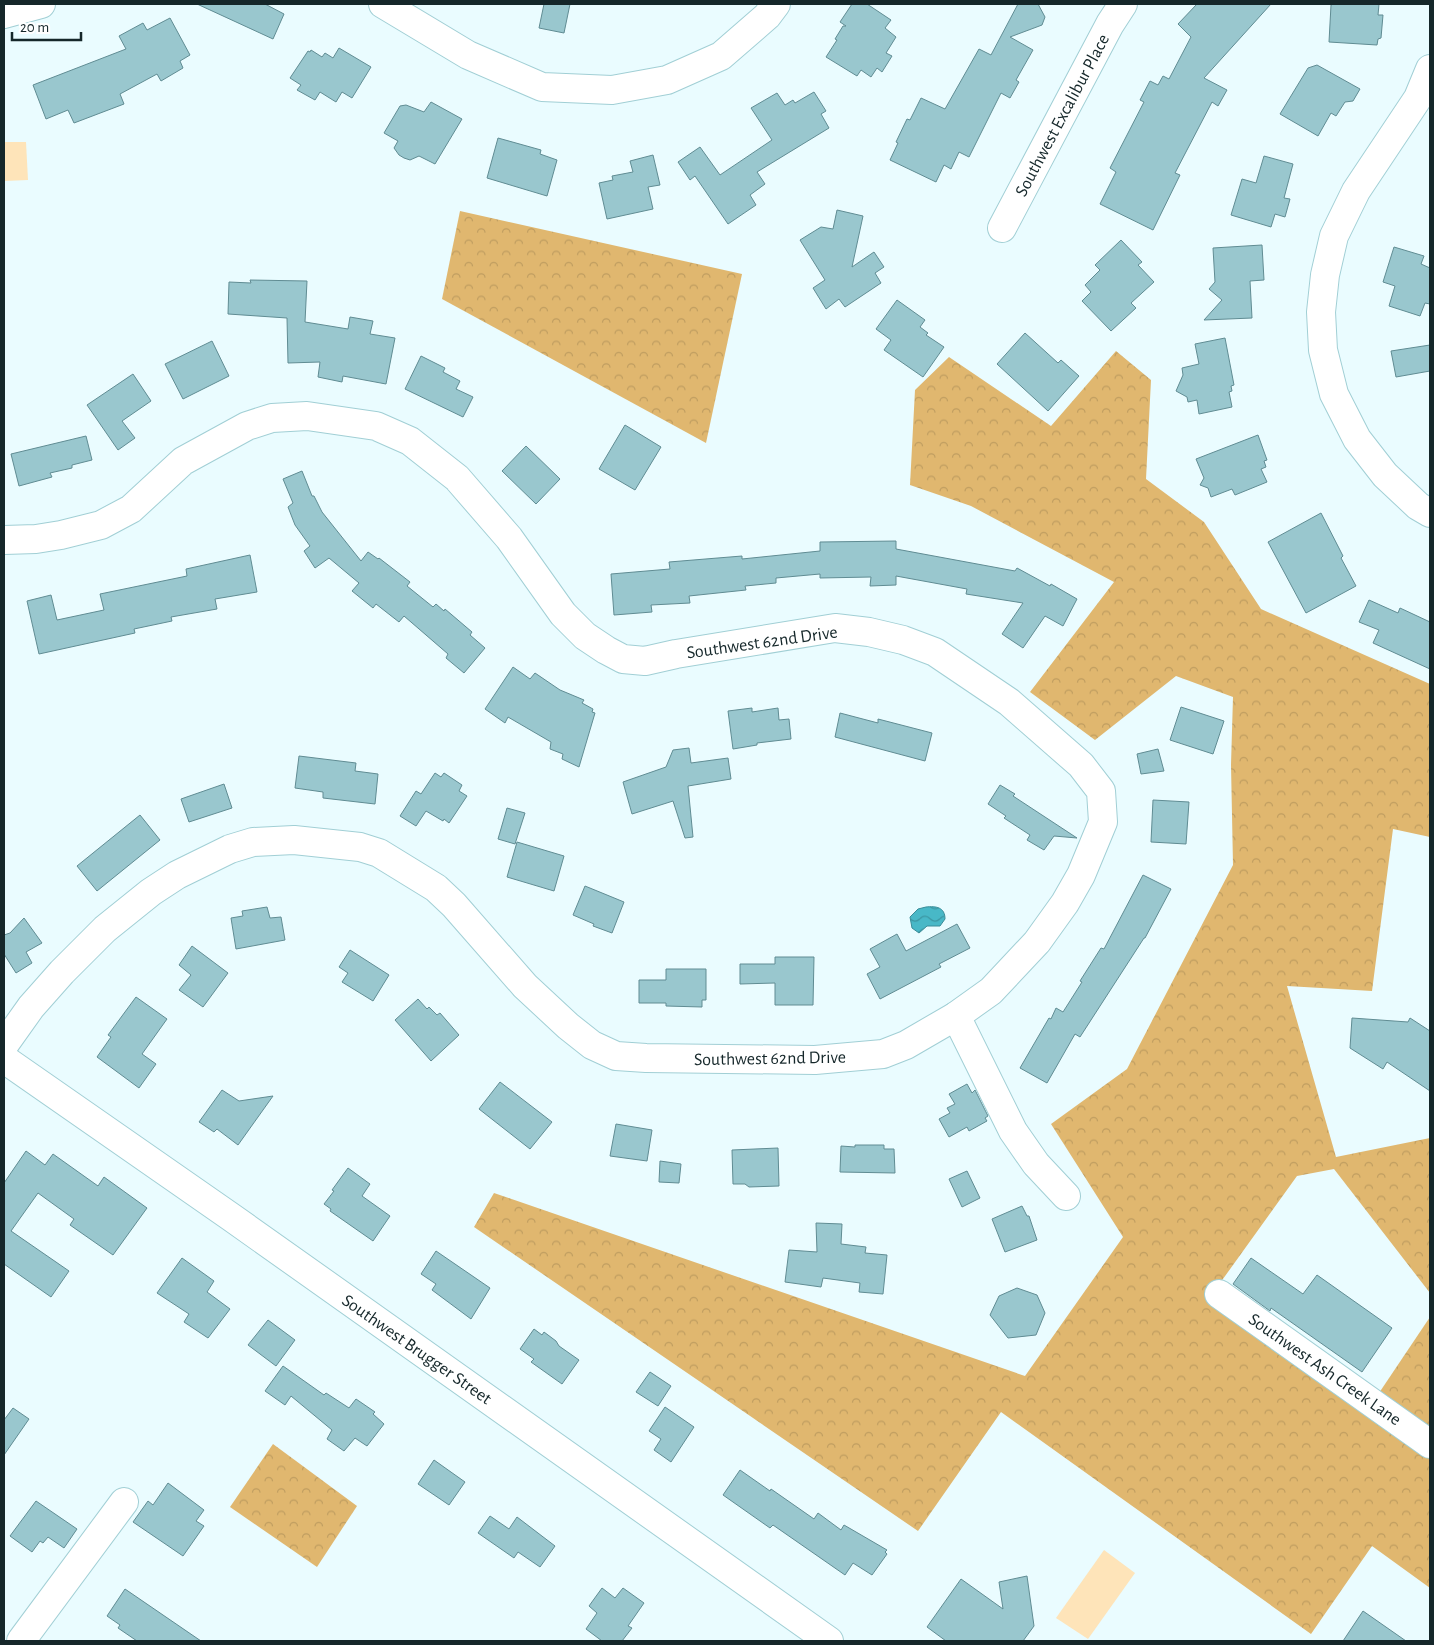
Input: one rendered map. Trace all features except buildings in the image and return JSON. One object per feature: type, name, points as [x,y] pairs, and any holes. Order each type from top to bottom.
[{"type":"street","points":[[4,14],[41,4]]},
{"type":"street","points":[[383,4],[468,55],[542,87],[612,90],[667,80],[721,56],[766,16],[776,4]]},
{"type":"street","name":"Southwest Excalibur Place","points":[[1002,228],[1110,24],[1123,4]]},
{"type":"street","points":[[1430,69],[1418,98],[1356,191],[1334,236],[1325,274],[1321,312],[1323,350],[1334,394],[1357,439],[1385,475],[1418,506],[1430,513]]},
{"type":"street","name":"Southwest 62nd Drive","points":[[4,540],[36,539],[101,525],[131,509],[183,462],[247,426],[272,418],[307,416],[376,426],[410,441],[457,478],[509,538],[564,614],[585,636],[606,650],[623,659],[645,661],[676,654],[835,628],[868,632],[903,640],[935,652],[1009,702],[1081,765],[1101,791],[1103,822],[1081,875],[1065,903],[1037,942],[991,991],[956,1016],[906,1045],[883,1054],[814,1060],[616,1056],[592,1045],[568,1026],[525,986],[454,905],[436,888],[379,853],[360,847],[294,840],[253,842],[230,849],[177,875],[151,892],[105,929],[62,972],[31,1007],[4,1045]]},
{"type":"street","points":[[956,1016],[1013,1131],[1036,1164],[1066,1196]]},
{"type":"street","name":"Southwest Brugger Street","points":[[4,1059],[231,1217],[816,1638]]},
{"type":"street","name":"Southwest Ash Creek Lane","points":[[1219,1294],[1430,1444]]},
{"type":"street","points":[[21,1641],[124,1502]]},
{"type":"green space","points":[[460,211],[742,274],[706,443],[442,299]]},
{"type":"green space","points":[[1116,351],[1151,380],[1146,479],[1204,522],[1261,609],[1430,684],[1430,837],[1393,829],[1372,991],[1287,986],[1336,1157],[1430,1138],[1430,1293],[1334,1169],[1297,1176],[1210,1297],[1430,1456],[1430,1588],[1372,1546],[1311,1634],[1001,1412],[918,1531],[474,1227],[494,1193],[1025,1376],[1123,1237],[1051,1124],[1127,1069],[1233,865],[1231,765],[1233,697],[1176,676],[1095,740],[1030,692],[1114,582],[971,506],[910,485],[915,390],[949,357],[1051,426]]},
{"type":"green space","points":[[1430,1317],[1430,1430],[1379,1393]]},
{"type":"green space","points":[[273,1444],[357,1506],[317,1567],[230,1507]]},
{"type":"shaded area","points":[[4,142],[26,142],[28,180],[4,181]]},
{"type":"shaded area","points":[[1104,1550],[1135,1573],[1088,1639],[1056,1618]]},
{"type":"water","points":[[926,907],[939,908],[945,915],[945,919],[940,926],[927,926],[919,933],[912,928],[910,917],[918,909]]}]
